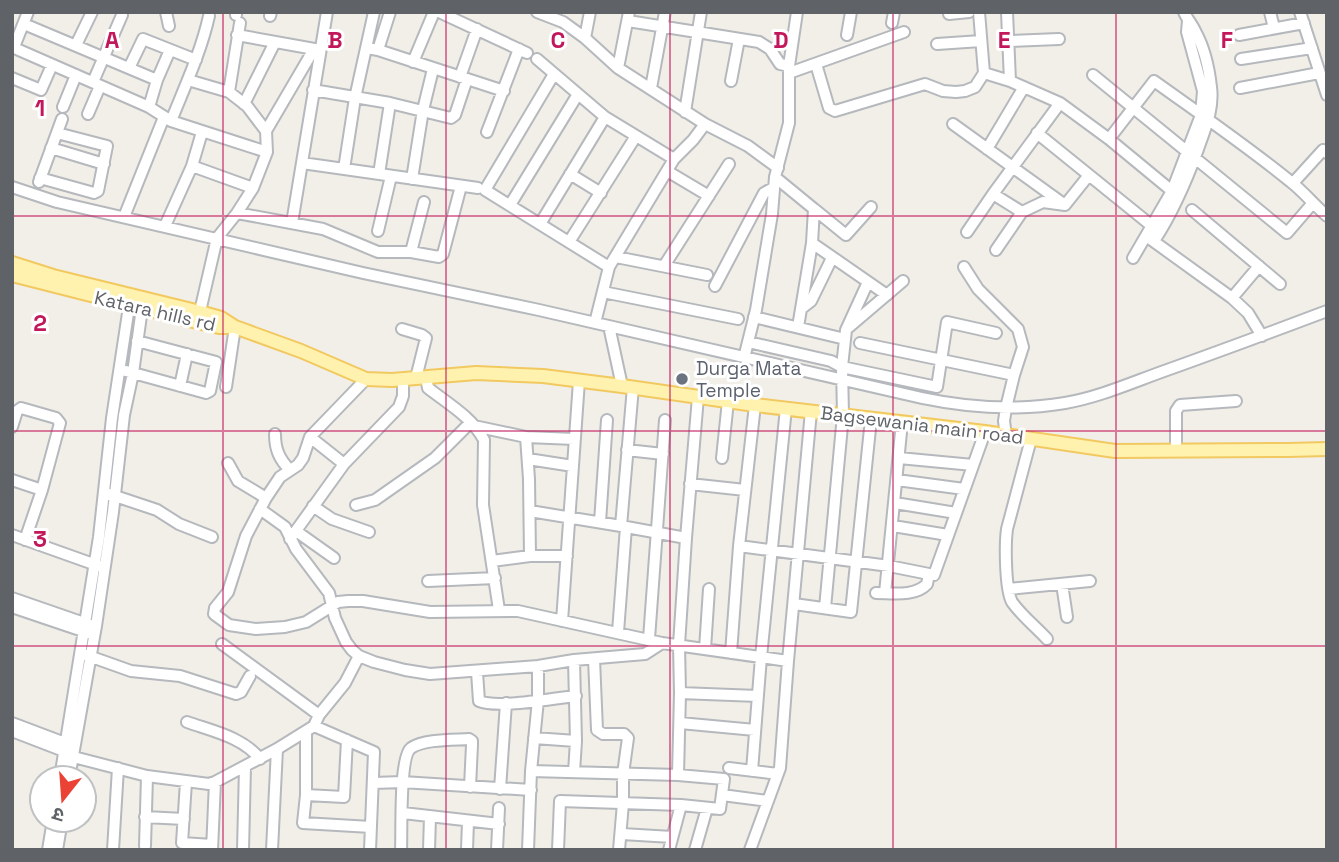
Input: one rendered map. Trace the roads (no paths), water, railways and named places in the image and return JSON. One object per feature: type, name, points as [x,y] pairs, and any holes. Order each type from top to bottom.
[{"type":"main road","name":"Katara hills rd","points":[[12,264],[136,302]]},
{"type":"main road","name":"Katara hills rd","points":[[12,275],[199,317],[219,327],[235,327]]},
{"type":"main road","name":"Bagsewania main road","points":[[235,327],[301,351],[366,380],[476,373],[543,376],[1115,451],[1327,449]]},
{"type":"street","points":[[29,12],[13,47],[149,107],[168,119],[267,152]]},
{"type":"street","points":[[76,45],[92,12]]},
{"type":"street","points":[[166,12],[169,26]]},
{"type":"street","points":[[292,223],[317,50],[327,12]]},
{"type":"street","points":[[372,49],[374,12]]},
{"type":"street","points":[[344,169],[355,98],[372,49],[390,12]]},
{"type":"street","points":[[413,62],[437,12],[523,51],[487,132]]},
{"type":"street","points":[[537,12],[558,16],[618,68],[685,112],[748,146],[776,178],[846,235],[871,207]]},
{"type":"street","points":[[585,38],[590,12]]},
{"type":"street","points":[[651,88],[665,12]]},
{"type":"street","points":[[685,112],[701,12]]},
{"type":"street","points":[[744,358],[754,317],[776,178],[789,123],[790,69],[797,12]]},
{"type":"street","points":[[847,35],[851,12]]},
{"type":"street","points":[[949,12],[968,12]]},
{"type":"street","points":[[811,65],[829,108],[835,111],[925,84],[943,91],[965,91],[975,87],[984,74],[979,12]]},
{"type":"street","points":[[1007,12],[1010,80]]},
{"type":"street","points":[[1270,12],[1274,29]]},
{"type":"street","points":[[88,114],[103,57],[122,15]]},
{"type":"street","points":[[124,217],[188,80],[209,16]]},
{"type":"street","points":[[229,92],[237,17]]},
{"type":"street","points":[[618,68],[629,17],[662,27],[764,44],[771,49],[780,64],[790,69],[811,65],[904,32]]},
{"type":"street","points":[[1133,258],[1175,205],[1205,117],[1203,91],[1187,32],[1186,17]]},
{"type":"street","points":[[1239,35],[1274,29],[1302,17],[1327,94]]},
{"type":"street","points":[[24,24],[157,80]]},
{"type":"street","points":[[313,90],[390,103],[451,118],[477,29]]},
{"type":"street","points":[[237,35],[317,50]]},
{"type":"street","points":[[129,68],[143,39],[196,60]]},
{"type":"street","points":[[731,81],[739,39]]},
{"type":"street","points":[[1009,41],[1059,39]]},
{"type":"street","points":[[937,44],[981,41]]},
{"type":"street","points":[[244,104],[275,42]]},
{"type":"street","points":[[1241,59],[1312,48]]},
{"type":"street","points":[[372,49],[504,91]]},
{"type":"street","points":[[149,107],[170,50]]},
{"type":"street","points":[[199,317],[215,247],[253,188],[267,152],[266,131],[317,50]]},
{"type":"street","points":[[537,59],[606,117],[674,159]]},
{"type":"street","points":[[12,78],[41,90],[52,65]]},
{"type":"street","points":[[412,179],[423,110],[433,69]]},
{"type":"street","points":[[1240,88],[1319,72]]},
{"type":"street","points":[[554,74],[485,187],[487,191],[569,242],[612,262],[664,266],[707,275]]},
{"type":"street","points":[[984,74],[1010,80],[1060,103],[1172,191]]},
{"type":"street","points":[[62,107],[76,75]]},
{"type":"street","points":[[1093,75],[1287,233],[1312,204]]},
{"type":"street","points":[[188,80],[229,92],[244,104],[266,131]]},
{"type":"street","points":[[1109,139],[1154,80],[1293,183],[1327,216]]},
{"type":"street","points":[[987,149],[1024,87]]},
{"type":"street","points":[[510,205],[578,94]]},
{"type":"street","points":[[378,231],[390,103]]},
{"type":"street","points":[[967,232],[1060,103]]},
{"type":"street","points":[[540,224],[606,117]]},
{"type":"street","points":[[35,195],[62,119]]},
{"type":"street","points":[[595,323],[612,262],[674,159],[694,140],[705,124]]},
{"type":"street","points":[[953,124],[1065,205]]},
{"type":"street","points":[[165,226],[192,166],[202,132]]},
{"type":"street","points":[[40,178],[96,192],[107,146],[57,133]]},
{"type":"street","points":[[1037,133],[1248,313],[1262,336]]},
{"type":"street","points":[[569,242],[636,136]]},
{"type":"street","points":[[51,148],[104,164]]},
{"type":"street","points":[[1293,183],[1325,150]]},
{"type":"street","points":[[1153,234],[1191,154]]},
{"type":"street","points":[[302,163],[478,188]]},
{"type":"street","points":[[664,266],[729,164]]},
{"type":"street","points":[[192,166],[253,188]]},
{"type":"street","points":[[667,171],[709,196]]},
{"type":"street","points":[[570,174],[601,193]]},
{"type":"street","points":[[1065,205],[1089,175]]},
{"type":"street","points":[[715,286],[764,193],[776,178]]},
{"type":"street","points":[[237,213],[331,231],[382,253],[439,257],[442,256],[461,186]]},
{"type":"street","points":[[12,187],[165,226],[215,247],[363,273],[539,310],[842,380],[1005,414],[1094,396],[1327,311]]},
{"type":"street","points":[[993,194],[1021,212]]},
{"type":"street","points":[[411,253],[424,202]]},
{"type":"street","points":[[996,250],[1021,212],[1043,202],[1065,205]]},
{"type":"street","points":[[757,208],[772,214]]},
{"type":"street","points":[[798,327],[812,243],[814,209]]},
{"type":"street","points":[[1192,210],[1280,284]]},
{"type":"street","points":[[812,243],[887,295]]},
{"type":"street","points":[[802,307],[811,301],[832,258]]},
{"type":"street","points":[[1232,299],[1259,266]]},
{"type":"street","points":[[964,267],[978,289],[1018,329],[1023,347],[1005,414],[1006,436]]},
{"type":"street","points":[[845,335],[903,281]]},
{"type":"street","points":[[825,608],[843,415],[842,367],[845,335],[868,282]]},
{"type":"street","points":[[603,292],[738,318]]},
{"type":"street","points":[[63,764],[90,629],[110,495],[133,373],[136,302]]},
{"type":"street","points":[[110,495],[112,418],[136,302]]},
{"type":"street","points":[[754,317],[845,335]]},
{"type":"street","points":[[748,342],[831,360],[842,367],[937,387],[947,322],[996,333]]},
{"type":"street","points":[[226,387],[235,327]]},
{"type":"street","points":[[609,327],[627,386],[627,450],[618,632]]},
{"type":"street","points":[[402,330],[426,338],[421,378],[429,390],[452,404],[481,432],[484,440],[483,505],[499,610]]},
{"type":"street","points":[[120,370],[209,393],[217,365],[214,361],[136,341]]},
{"type":"street","points":[[860,343],[1014,375]]},
{"type":"street","points":[[180,386],[187,354]]},
{"type":"street","points":[[402,379],[403,396],[399,407],[344,464],[293,535],[296,550],[329,593],[335,618],[346,642],[359,656],[405,670],[430,674],[477,672],[645,654],[662,643]]},
{"type":"street","points":[[366,380],[310,438],[298,465],[277,480],[265,498],[246,536],[228,592],[214,611],[216,616],[229,625],[256,629],[285,627],[306,622],[338,602],[363,601],[430,612],[528,612],[662,643],[788,661]]},
{"type":"street","points":[[562,621],[579,381]]},
{"type":"street","points":[[678,775],[679,645],[698,397]]},
{"type":"street","points":[[722,458],[728,401]]},
{"type":"street","points":[[1175,451],[1176,411],[1180,405],[1236,401]]},
{"type":"street","points":[[731,653],[739,546],[755,405]]},
{"type":"street","points":[[13,423],[17,411],[21,408],[56,418],[60,426],[25,540]]},
{"type":"street","points":[[751,771],[786,408]]},
{"type":"street","points":[[750,850],[780,768],[811,411]]},
{"type":"street","points":[[794,604],[850,612],[871,419]]},
{"type":"street","points":[[600,522],[607,420]]},
{"type":"street","points":[[649,639],[666,420]]},
{"type":"street","points":[[902,422],[889,566],[881,593],[912,593],[922,590],[927,584],[929,574]]},
{"type":"street","points":[[472,424],[526,437],[575,439]]},
{"type":"street","points":[[356,505],[376,499],[435,458],[472,424]]},
{"type":"street","points":[[739,546],[889,566],[934,575],[985,432]]},
{"type":"street","points":[[275,434],[277,452],[290,470]]},
{"type":"street","points":[[526,437],[530,556]]},
{"type":"street","points":[[310,438],[344,464]]},
{"type":"street","points":[[1031,439],[1007,529],[1009,589],[1013,604],[1047,639]]},
{"type":"street","points":[[627,450],[663,453]]},
{"type":"street","points":[[899,458],[973,466]]},
{"type":"street","points":[[528,459],[573,466]]},
{"type":"street","points":[[228,463],[238,481],[265,498]]},
{"type":"street","points":[[12,480],[42,490]]},
{"type":"street","points":[[897,480],[964,489]]},
{"type":"street","points":[[690,484],[745,490]]},
{"type":"street","points":[[110,495],[157,510],[179,524],[212,537]]},
{"type":"street","points":[[895,503],[956,513]]},
{"type":"street","points":[[313,506],[332,519],[369,532]]},
{"type":"street","points":[[260,509],[293,535],[334,558]]},
{"type":"street","points":[[530,511],[686,538]]},
{"type":"street","points":[[893,526],[948,535]]},
{"type":"street","points":[[12,535],[100,566]]},
{"type":"street","points":[[492,561],[530,556],[567,556]]},
{"type":"street","points":[[428,581],[495,578]]},
{"type":"street","points":[[1009,589],[1090,581]]},
{"type":"street","points":[[1062,584],[1067,617]]},
{"type":"street","points":[[705,649],[709,589]]},
{"type":"street","points":[[12,598],[90,629]]},
{"type":"street","points":[[12,607],[90,629]]},
{"type":"street","points":[[222,644],[319,715]]},
{"type":"street","points":[[85,655],[135,672],[180,676],[236,694],[241,692],[250,676]]},
{"type":"street","points":[[12,731],[147,776],[209,784],[277,749],[309,729],[345,682],[359,656]]},
{"type":"street","points":[[594,659],[597,730],[603,734],[626,736],[619,850]]},
{"type":"street","points":[[574,772],[575,660]]},
{"type":"street","points":[[528,850],[538,666]]},
{"type":"street","points":[[477,672],[479,701],[483,704],[506,704],[576,695]]},
{"type":"street","points":[[680,693],[758,696]]},
{"type":"street","points":[[500,789],[506,704]]},
{"type":"street","points":[[187,722],[245,744],[260,758]]},
{"type":"street","points":[[12,723],[66,751]]},
{"type":"street","points":[[680,723],[755,730]]},
{"type":"street","points":[[309,729],[347,740],[374,752],[370,850]]},
{"type":"street","points":[[309,729],[303,824],[372,827]]},
{"type":"street","points":[[534,738],[576,741]]},
{"type":"street","points":[[401,850],[402,782],[408,749],[441,740],[469,739],[472,741],[470,787]]},
{"type":"street","points":[[306,795],[344,797],[347,740]]},
{"type":"street","points":[[272,850],[277,749]]},
{"type":"street","points":[[66,751],[67,764]]},
{"type":"street","points":[[243,850],[245,766]]},
{"type":"street","points":[[113,850],[118,768]]},
{"type":"street","points":[[729,768],[778,774]]},
{"type":"street","points":[[531,771],[724,779],[720,809],[560,801],[558,850]]},
{"type":"street","points":[[145,846],[147,776]]},
{"type":"street","points":[[186,782],[182,847],[212,847],[215,782]]},
{"type":"street","points":[[374,783],[402,782],[531,790]]},
{"type":"street","points":[[722,795],[768,801]]},
{"type":"street","points":[[668,850],[681,805]]},
{"type":"street","points":[[497,850],[499,808]]},
{"type":"street","points":[[695,850],[706,808]]},
{"type":"street","points":[[402,813],[499,824]]},
{"type":"street","points":[[145,817],[184,819]]},
{"type":"street","points":[[429,850],[430,817]]},
{"type":"street","points":[[467,850],[468,821]]},
{"type":"street","points":[[622,834],[672,837]]},
{"type":"place","name":"Durga Mata Temple","points":[[682,379]]}]
